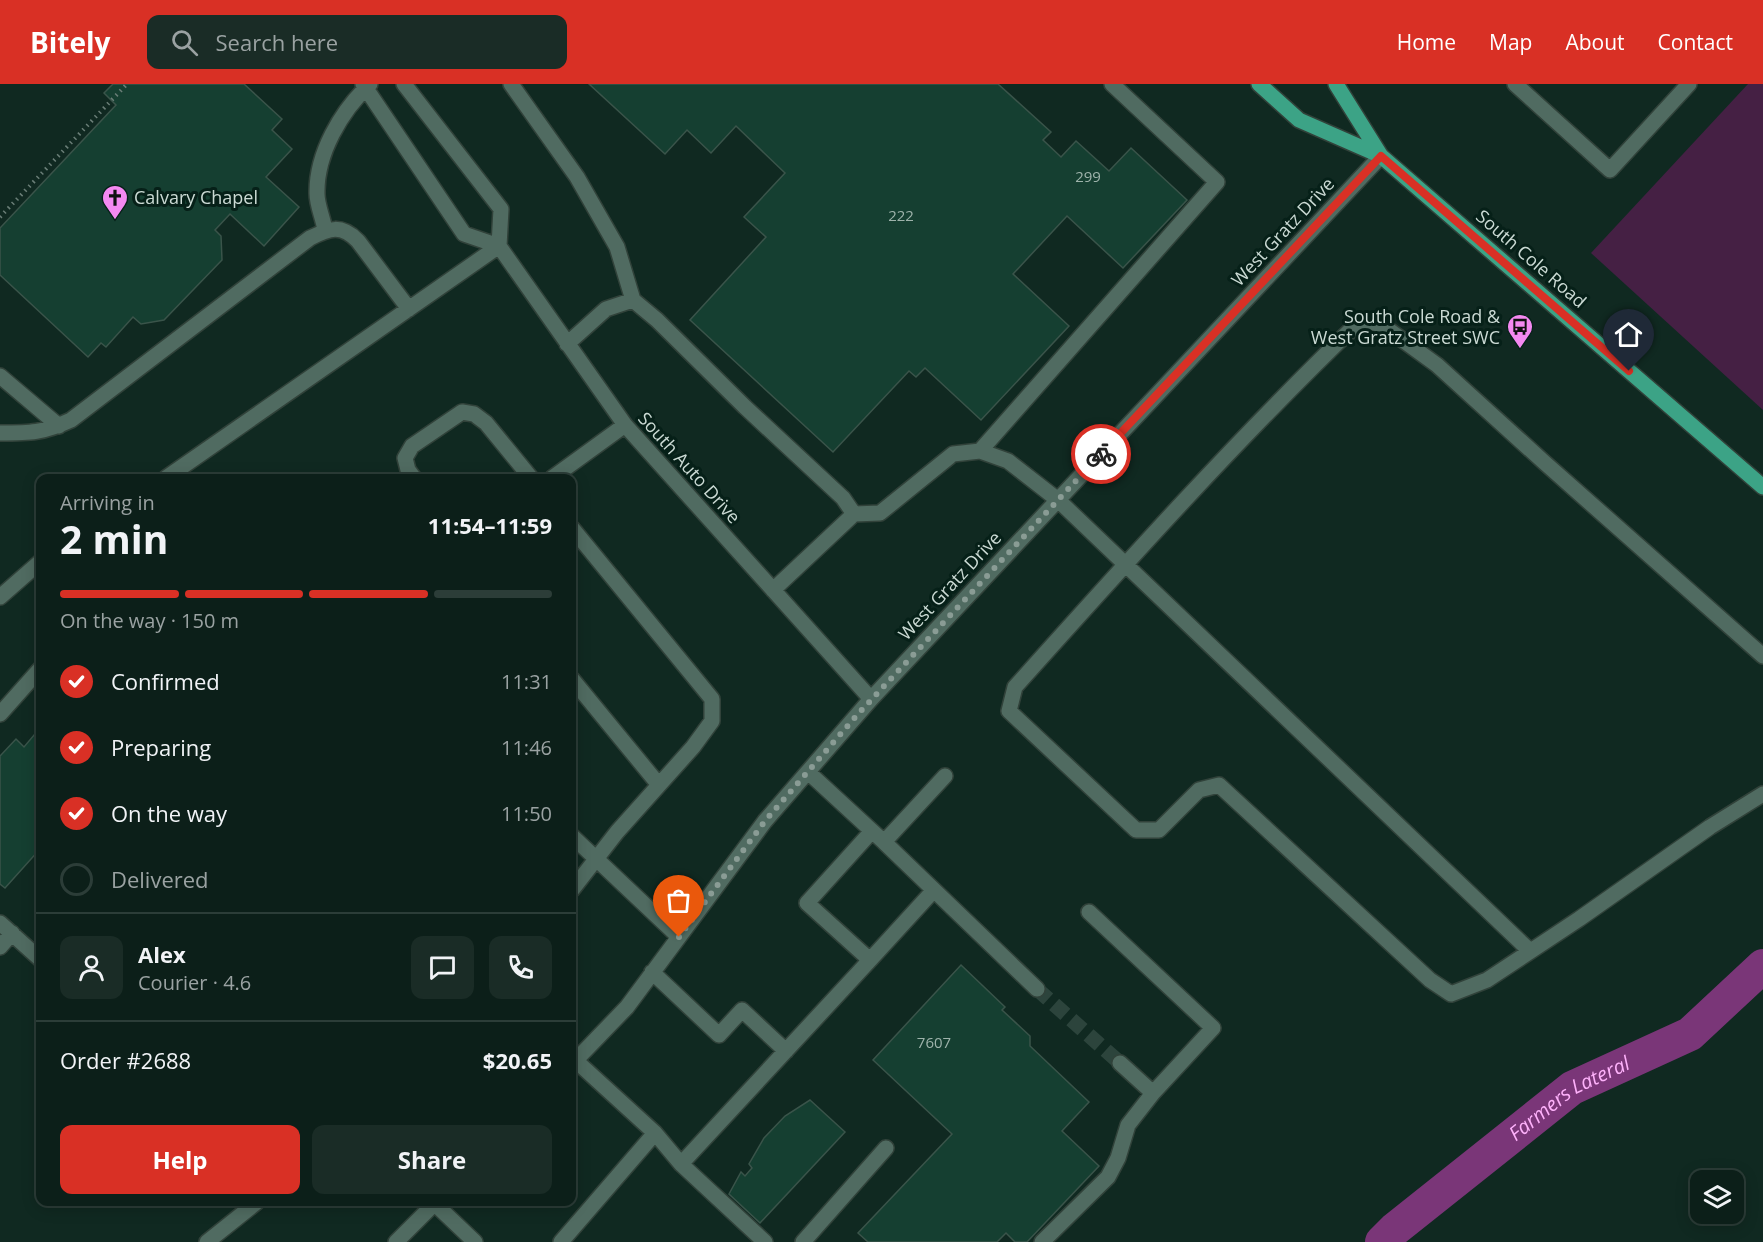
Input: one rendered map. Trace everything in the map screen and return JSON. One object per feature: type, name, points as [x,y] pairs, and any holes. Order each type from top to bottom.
[{"type":"main road","name":"South Cole Road","points":[[1259,84],[1299,120],[1381,156]]},
{"type":"main road","name":"South Cole Road","points":[[1336,84],[1381,156],[1763,487]]},
{"type":"street","points":[[404,84],[501,209],[499,246]]},
{"type":"street","points":[[511,84],[589,197],[617,247],[633,300],[657,320],[843,498],[854,514]]},
{"type":"street","points":[[980,451],[1217,182],[1112,84]]},
{"type":"street","points":[[1515,84],[1610,170],[1689,84]]},
{"type":"street","points":[[325,230],[317,196],[318,170],[326,144],[366,85],[464,234],[499,246]]},
{"type":"street","name":"West Gratz Drive","points":[[576,1059],[627,1007],[765,821],[871,699],[1381,156]]},
{"type":"street","points":[[0,433],[36,433],[70,420],[310,237],[325,230],[340,229],[349,232],[409,309]]},
{"type":"street","points":[[172,474],[499,246]]},
{"type":"street","name":"South Auto Drive","points":[[499,246],[625,426],[871,699]]},
{"type":"street","points":[[567,344],[606,309],[633,300]]},
{"type":"street","points":[[1763,656],[1437,365],[1382,325],[1361,320],[1319,360],[1125,564],[1015,687],[1009,711],[1136,830],[1158,830],[1199,790],[1219,785],[1430,980],[1451,994],[1487,980],[1580,919],[1710,827],[1763,794]]},
{"type":"street","points":[[0,376],[58,426]]},
{"type":"street","points":[[411,474],[405,458],[412,446],[462,412],[474,414],[486,423],[528,474]]},
{"type":"street","points":[[558,474],[625,426]]},
{"type":"street","points":[[773,590],[854,514],[880,513],[953,454],[980,451],[1008,461],[1058,500],[1530,951]]},
{"type":"street","points":[[576,533],[712,699],[712,721],[693,747],[576,885]]},
{"type":"street","points":[[0,597],[36,566]]},
{"type":"street","points":[[0,714],[36,674]]},
{"type":"street","points":[[576,684],[659,785]]},
{"type":"street","points":[[808,772],[1037,989]]},
{"type":"street","points":[[884,842],[945,776]]},
{"type":"street","points":[[870,960],[807,903],[872,831]]},
{"type":"street","points":[[576,840],[679,937]]},
{"type":"street","points":[[681,1164],[934,890]]},
{"type":"street","points":[[1042,1242],[1108,1177],[1118,1158],[1128,1125],[1153,1093],[1213,1028],[1089,912]]},
{"type":"street","points":[[0,923],[36,955]]},
{"type":"street","points":[[0,946],[12,933]]},
{"type":"street","points":[[652,972],[719,1035],[742,1010],[786,1051]]},
{"type":"street","points":[[1120,1063],[1153,1093]]},
{"type":"street","points":[[576,1065],[655,1133],[681,1164],[765,1242]]},
{"type":"street","points":[[561,1242],[655,1133]]},
{"type":"street","points":[[803,1242],[886,1148]]},
{"type":"street","points":[[207,1242],[252,1206]]},
{"type":"street","points":[[396,1242],[430,1206]]},
{"type":"street","points":[[438,1206],[474,1242]]},
{"type":"path","points":[[0,217],[126,84]]},
{"type":"shaded area","points":[[1748,84],[1763,84],[1763,410],[1591,253]]},
{"type":"building","name":"Calvary Chapel","points":[[113,84],[244,84],[282,119],[272,130],[292,149],[266,177],[299,207],[264,246],[230,214],[215,230],[221,236],[222,260],[164,320],[141,324],[133,317],[106,347],[101,343],[88,357],[0,275],[0,228],[116,105],[104,93]]},
{"type":"building","points":[[589,84],[998,84],[1051,132],[1043,140],[1061,157],[1076,141],[1109,171],[1131,148],[1187,200],[1123,268],[1067,216],[1013,274],[1069,326],[981,420],[925,368],[916,377],[909,371],[833,452],[690,320],[766,237],[744,217],[785,173],[736,126],[711,153],[687,130],[665,154]]},
{"type":"building","points":[[36,733],[36,853],[5,888],[0,884],[0,756],[16,739],[24,747]]},
{"type":"building","points":[[961,965],[1005,1007],[1002,1010],[1030,1036],[1030,1046],[1089,1102],[1062,1131],[1099,1166],[1027,1242],[1015,1242],[1006,1233],[997,1242],[868,1242],[858,1233],[952,1134],[873,1060]]},
{"type":"building","points":[[810,1100],[845,1132],[760,1223],[729,1194],[741,1172],[745,1176],[752,1168],[749,1164],[764,1138],[785,1116]]},
{"type":"waterway","name":"Farmers Lateral","points":[[1382,1242],[1395,1229],[1572,1088],[1690,1034],[1763,966]]},
{"type":"tunnel","points":[[1037,989],[1120,1063]]},
{"type":"way so far","points":[[679,937],[765,821],[871,699],[1101,454]]},
{"type":"place","name":"Calvary Chapel","points":[[115,221]]},
{"type":"place","name":"South Cole Road & West Gratz Street SWC","points":[[1520,350]]},
{"type":"route","points":[[1101,454],[1381,156],[1629,371]]}]
